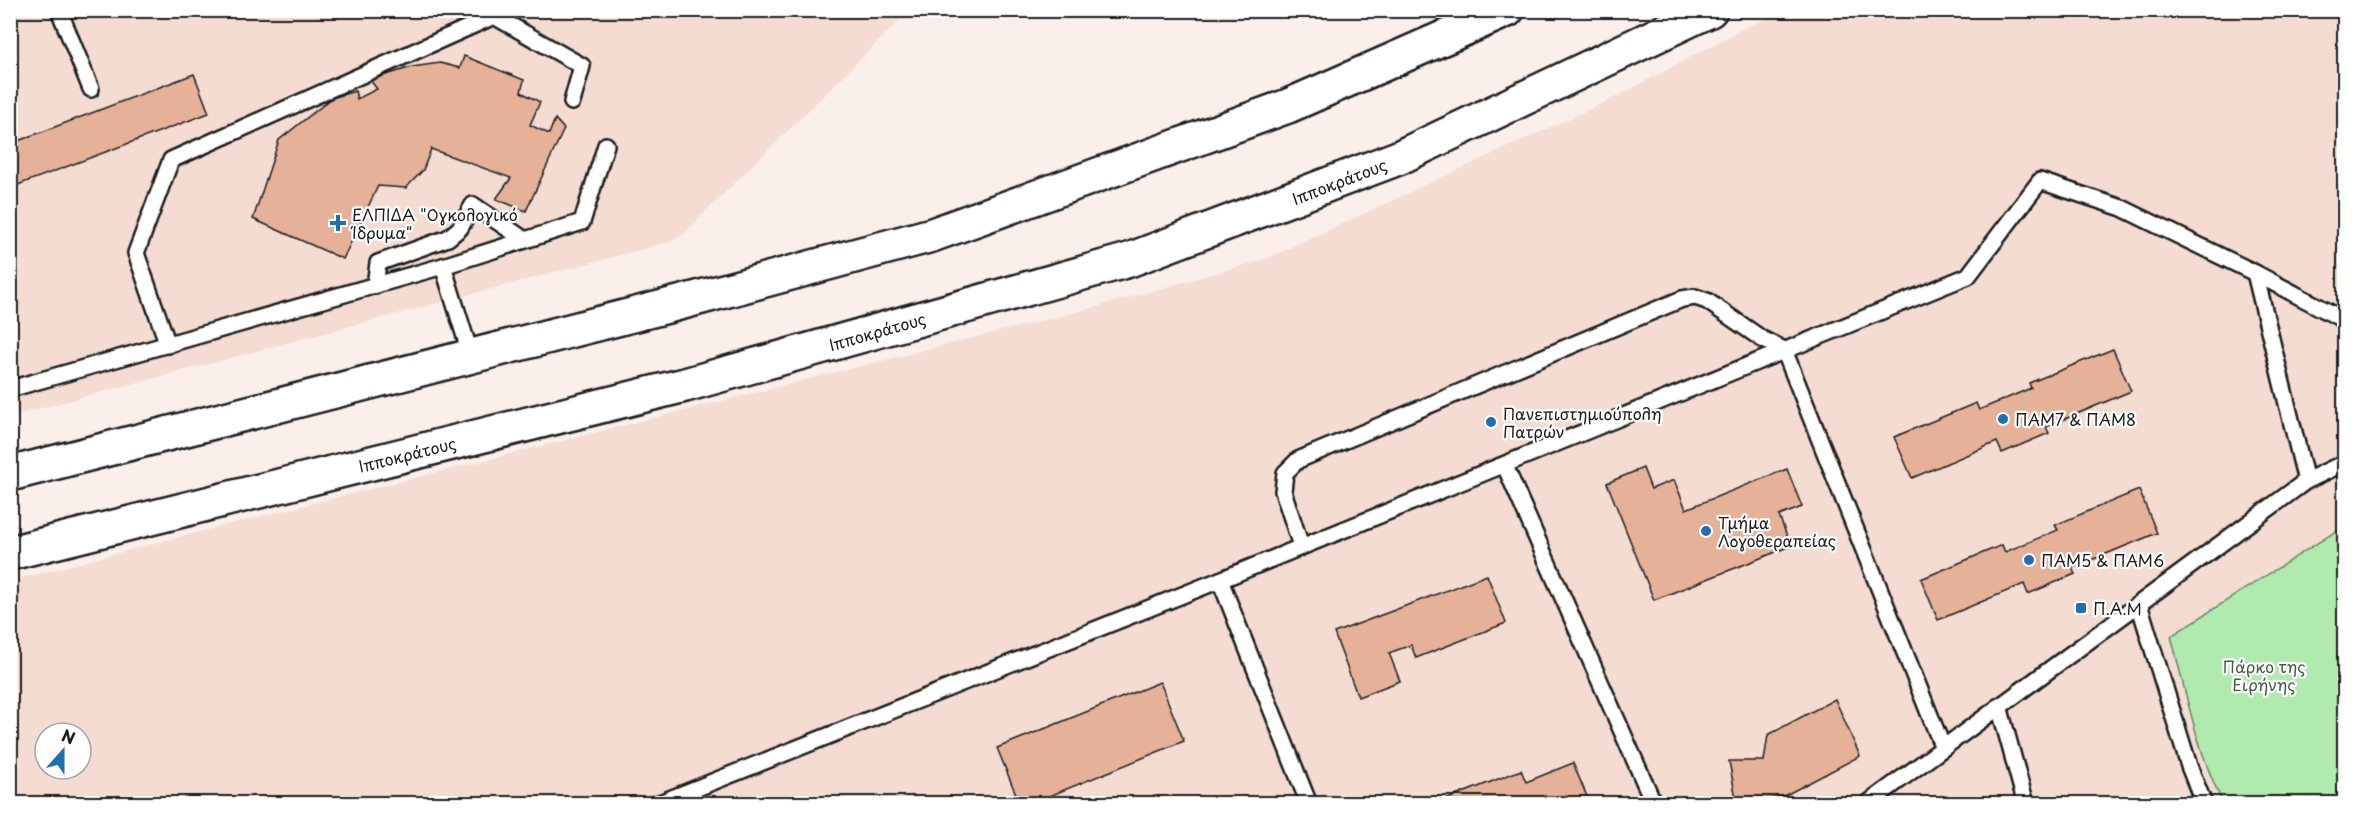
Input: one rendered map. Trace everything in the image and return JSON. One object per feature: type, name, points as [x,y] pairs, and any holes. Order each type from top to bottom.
[{"type":"street","points":[[10,474],[694,299],[932,235],[1288,106],[1507,10]]},
{"type":"street","name":"Ιπποκράτους","points":[[10,553],[685,386],[1129,260],[1398,158],[1710,10]]},
{"type":"lane","points":[[59,10],[92,89]]},
{"type":"lane","points":[[168,345],[136,253],[171,160],[494,16],[582,66],[572,102]]},
{"type":"lane","points":[[10,389],[443,267],[582,222],[606,145]]},
{"type":"lane","points":[[657,804],[1505,466],[1968,276],[2040,181],[2122,208],[2255,273],[2344,321]]},
{"type":"lane","points":[[375,286],[378,263],[448,238],[460,228],[473,206],[525,240]]},
{"type":"lane","points":[[443,267],[471,356]]},
{"type":"lane","points":[[2255,273],[2306,481]]},
{"type":"lane","points":[[1301,546],[1283,491],[1285,473],[1298,460],[1682,299],[1695,297],[1707,301],[1762,339],[1784,350],[1942,748]]},
{"type":"lane","points":[[1867,804],[2306,481],[2344,463]]},
{"type":"lane","points":[[1505,466],[1654,804]]},
{"type":"lane","points":[[1220,579],[1309,804]]},
{"type":"lane","points":[[2139,604],[2189,766],[2205,804]]},
{"type":"lane","points":[[1999,706],[2026,804]]},
{"type":"shaded area","name":"ΕΛΠΙΔΑ \"Ογκολογικό Ίδρυμα\"","points":[[11,11],[909,11],[681,236],[673,241],[11,416]]},
{"type":"shaded area","name":"Πανεπιστημιούπολη Πατρών","points":[[1787,11],[2344,11],[2344,803],[11,804],[11,581],[1081,311],[1266,259],[1622,94],[1750,25]]},
{"type":"green space","name":"Πάρκο της Ειρήνης","points":[[2344,526],[2344,803],[2223,803],[2199,742],[2171,636]]},
{"type":"building","points":[[464,56],[524,80],[521,92],[540,102],[530,125],[549,134],[555,119],[564,129],[526,211],[496,199],[511,178],[431,149],[423,170],[406,188],[378,186],[343,259],[253,219],[279,140],[332,98],[355,91],[357,99],[377,89],[370,80],[412,67],[440,63],[460,68]]},
{"type":"building","points":[[194,74],[209,113],[10,188],[10,144]]},
{"type":"building","name":"ΠΑΜ7 & ΠΑΜ8","points":[[2113,349],[2131,391],[2046,427],[2049,433],[2002,453],[1997,442],[1912,478],[1894,437],[1976,403],[1979,410],[2031,388],[2029,383]]},
{"type":"building","name":"Τμήμα Λογοθεραπείας","points":[[1643,468],[1651,489],[1674,480],[1686,509],[1787,469],[1802,507],[1779,516],[1791,546],[1654,600],[1607,483]]},
{"type":"building","name":"ΠΑΜ5 & ΠΑΜ6","points":[[2139,490],[2157,533],[2072,568],[2075,574],[2028,594],[2024,584],[1938,620],[1921,579],[2002,545],[2005,552],[2058,530],[2055,525]]},
{"type":"building","points":[[1487,575],[1506,623],[1416,658],[1411,645],[1389,653],[1400,681],[1358,697],[1334,633]]},
{"type":"building","points":[[1160,682],[1184,741],[1030,804],[1020,804],[997,748]]},
{"type":"building","points":[[1835,699],[1860,756],[1782,797],[1737,804],[1729,761],[1764,761],[1768,735]]},
{"type":"building","points":[[1573,763],[1590,804],[1440,802],[1521,770],[1526,782]]},
{"type":"place","name":"ΕΛΠΙΔΑ \"Ογκολογικό Ίδρυμα\"","points":[[338,223]]},
{"type":"place","name":"ΠΑΜ7 & ΠΑΜ8","points":[[2003,419]]},
{"type":"place","name":"Πανεπιστημιούπολη Πατρών","points":[[1491,422]]},
{"type":"place","name":"Τμήμα Λογοθεραπείας","points":[[1706,531]]},
{"type":"place","name":"ΠΑΜ5 & ΠΑΜ6","points":[[2029,560]]},
{"type":"place","name":"Π.A.M","points":[[2081,608]]}]
